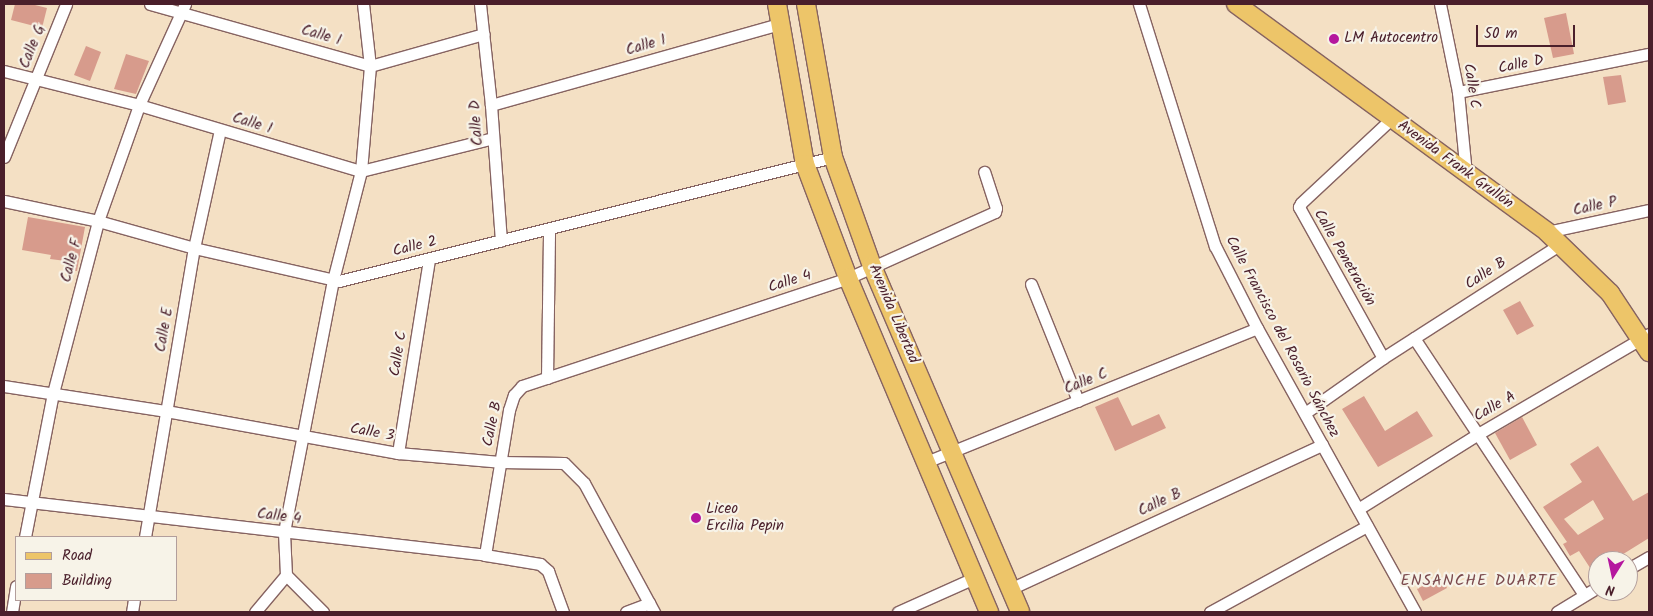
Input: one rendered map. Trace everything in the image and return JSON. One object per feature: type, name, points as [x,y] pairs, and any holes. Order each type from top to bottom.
[{"type":"main road","name":"Avenida Libertad","points":[[780,4],[780,24],[805,164],[848,278],[989,612]]},
{"type":"main road","name":"Avenida Libertad","points":[[806,4],[833,157],[872,266],[1020,612]]},
{"type":"main road","name":"Avenida Frank Grullón","points":[[1236,4],[1547,232],[1610,293],[1647,342]]},
{"type":"street","name":"Calle G","points":[[4,157],[66,4]]},
{"type":"street","name":"Calle I","points":[[150,4],[183,8],[370,66]]},
{"type":"street","points":[[323,612],[286,575],[284,532],[333,280],[361,172],[370,66],[363,4]]},
{"type":"street","name":"Calle D","points":[[480,4],[491,105],[501,241]]},
{"type":"street","name":"Calle Francisco del Rosario Sánchez","points":[[1139,4],[1215,246],[1257,328],[1416,612]]},
{"type":"street","name":"Calle C","points":[[1440,4],[1458,92],[1466,173]]},
{"type":"street","name":"Calle F","points":[[25,536],[53,393],[98,221],[138,105],[183,8]]},
{"type":"street","name":"Calle 1","points":[[491,105],[780,24]]},
{"type":"street","points":[[370,66],[484,34]]},
{"type":"street","name":"Calle D","points":[[1458,92],[1649,54]]},
{"type":"street","name":"Calle 1","points":[[4,71],[138,105],[361,172]]},
{"type":"street","name":"Calle Penetración","points":[[1383,358],[1299,207],[1301,203],[1392,118]]},
{"type":"street","name":"Calle E","points":[[145,536],[194,248],[220,130]]},
{"type":"street","points":[[361,172],[493,138]]},
{"type":"street","name":"Calle 2","points":[[4,201],[98,221],[194,248],[339,281],[833,157]]},
{"type":"street","name":"Calle 4","points":[[547,378],[848,278],[995,212],[996,208],[984,172]]},
{"type":"street","name":"Calle P","points":[[1547,232],[1649,210]]},
{"type":"street","points":[[547,378],[549,229]]},
{"type":"street","name":"Calle B","points":[[1305,412],[1383,358],[1559,245]]},
{"type":"street","name":"Calle C","points":[[398,452],[428,259]]},
{"type":"street","points":[[1031,284],[1078,401]]},
{"type":"street","name":"Calle C","points":[[926,462],[1257,328]]},
{"type":"street","points":[[1414,338],[1584,595]]},
{"type":"street","name":"Calle A","points":[[1358,509],[1478,434],[1647,342]]},
{"type":"street","name":"Calle B","points":[[485,555],[509,410],[514,395],[522,386],[547,378]]},
{"type":"street","name":"Calle 3","points":[[4,386],[166,411],[398,452],[500,462],[564,463],[584,483],[651,608]]},
{"type":"street","name":"Calle B","points":[[1010,589],[1322,445]]},
{"type":"street","name":"Calle 4","points":[[4,499],[485,555],[540,564],[548,570],[563,612]]},
{"type":"street","points":[[1210,612],[1367,526]]},
{"type":"street","points":[[1638,563],[1649,557]]},
{"type":"street","points":[[255,612],[286,575]]},
{"type":"street","points":[[898,612],[974,578]]},
{"type":"street","points":[[12,612],[15,592]]},
{"type":"street","points":[[1557,612],[1588,593]]},
{"type":"street","points":[[626,612],[651,608]]},
{"type":"building","points":[[15,4],[31,4],[47,8],[42,28],[11,20]]},
{"type":"building","points":[[1566,13],[1574,54],[1553,58],[1544,18]]},
{"type":"building","points":[[86,46],[101,52],[90,81],[74,75]]},
{"type":"building","points":[[126,54],[149,61],[136,94],[114,89]]},
{"type":"building","points":[[1621,75],[1626,102],[1608,105],[1603,77]]},
{"type":"building","points":[[28,217],[85,227],[77,271],[65,269],[66,261],[50,259],[51,255],[22,250]]},
{"type":"building","points":[[1520,301],[1534,326],[1517,335],[1503,310]]},
{"type":"building","points":[[1364,396],[1385,431],[1417,411],[1433,436],[1378,467],[1342,409]]},
{"type":"building","points":[[1118,397],[1132,426],[1159,414],[1166,428],[1115,451],[1095,407]]},
{"type":"building","points":[[1522,417],[1537,445],[1510,460],[1495,433]]},
{"type":"building","points":[[1598,446],[1633,501],[1649,492],[1649,538],[1628,551],[1588,551],[1588,565],[1579,551],[1570,556],[1563,544],[1567,542],[1543,507],[1582,482],[1570,464]],"holes":[[[1593,500],[1604,519],[1578,535],[1564,519]]]},
{"type":"building","points":[[1441,576],[1447,588],[1423,601],[1417,589]]},
{"type":"place","name":"LM Autocentro","points":[[1334,39]]},
{"type":"place","name":"Liceo Ercilia Pepin","points":[[696,518]]},
{"type":"district","name":"ENSANCHE DUARTE","points":[[1479,581]]}]
